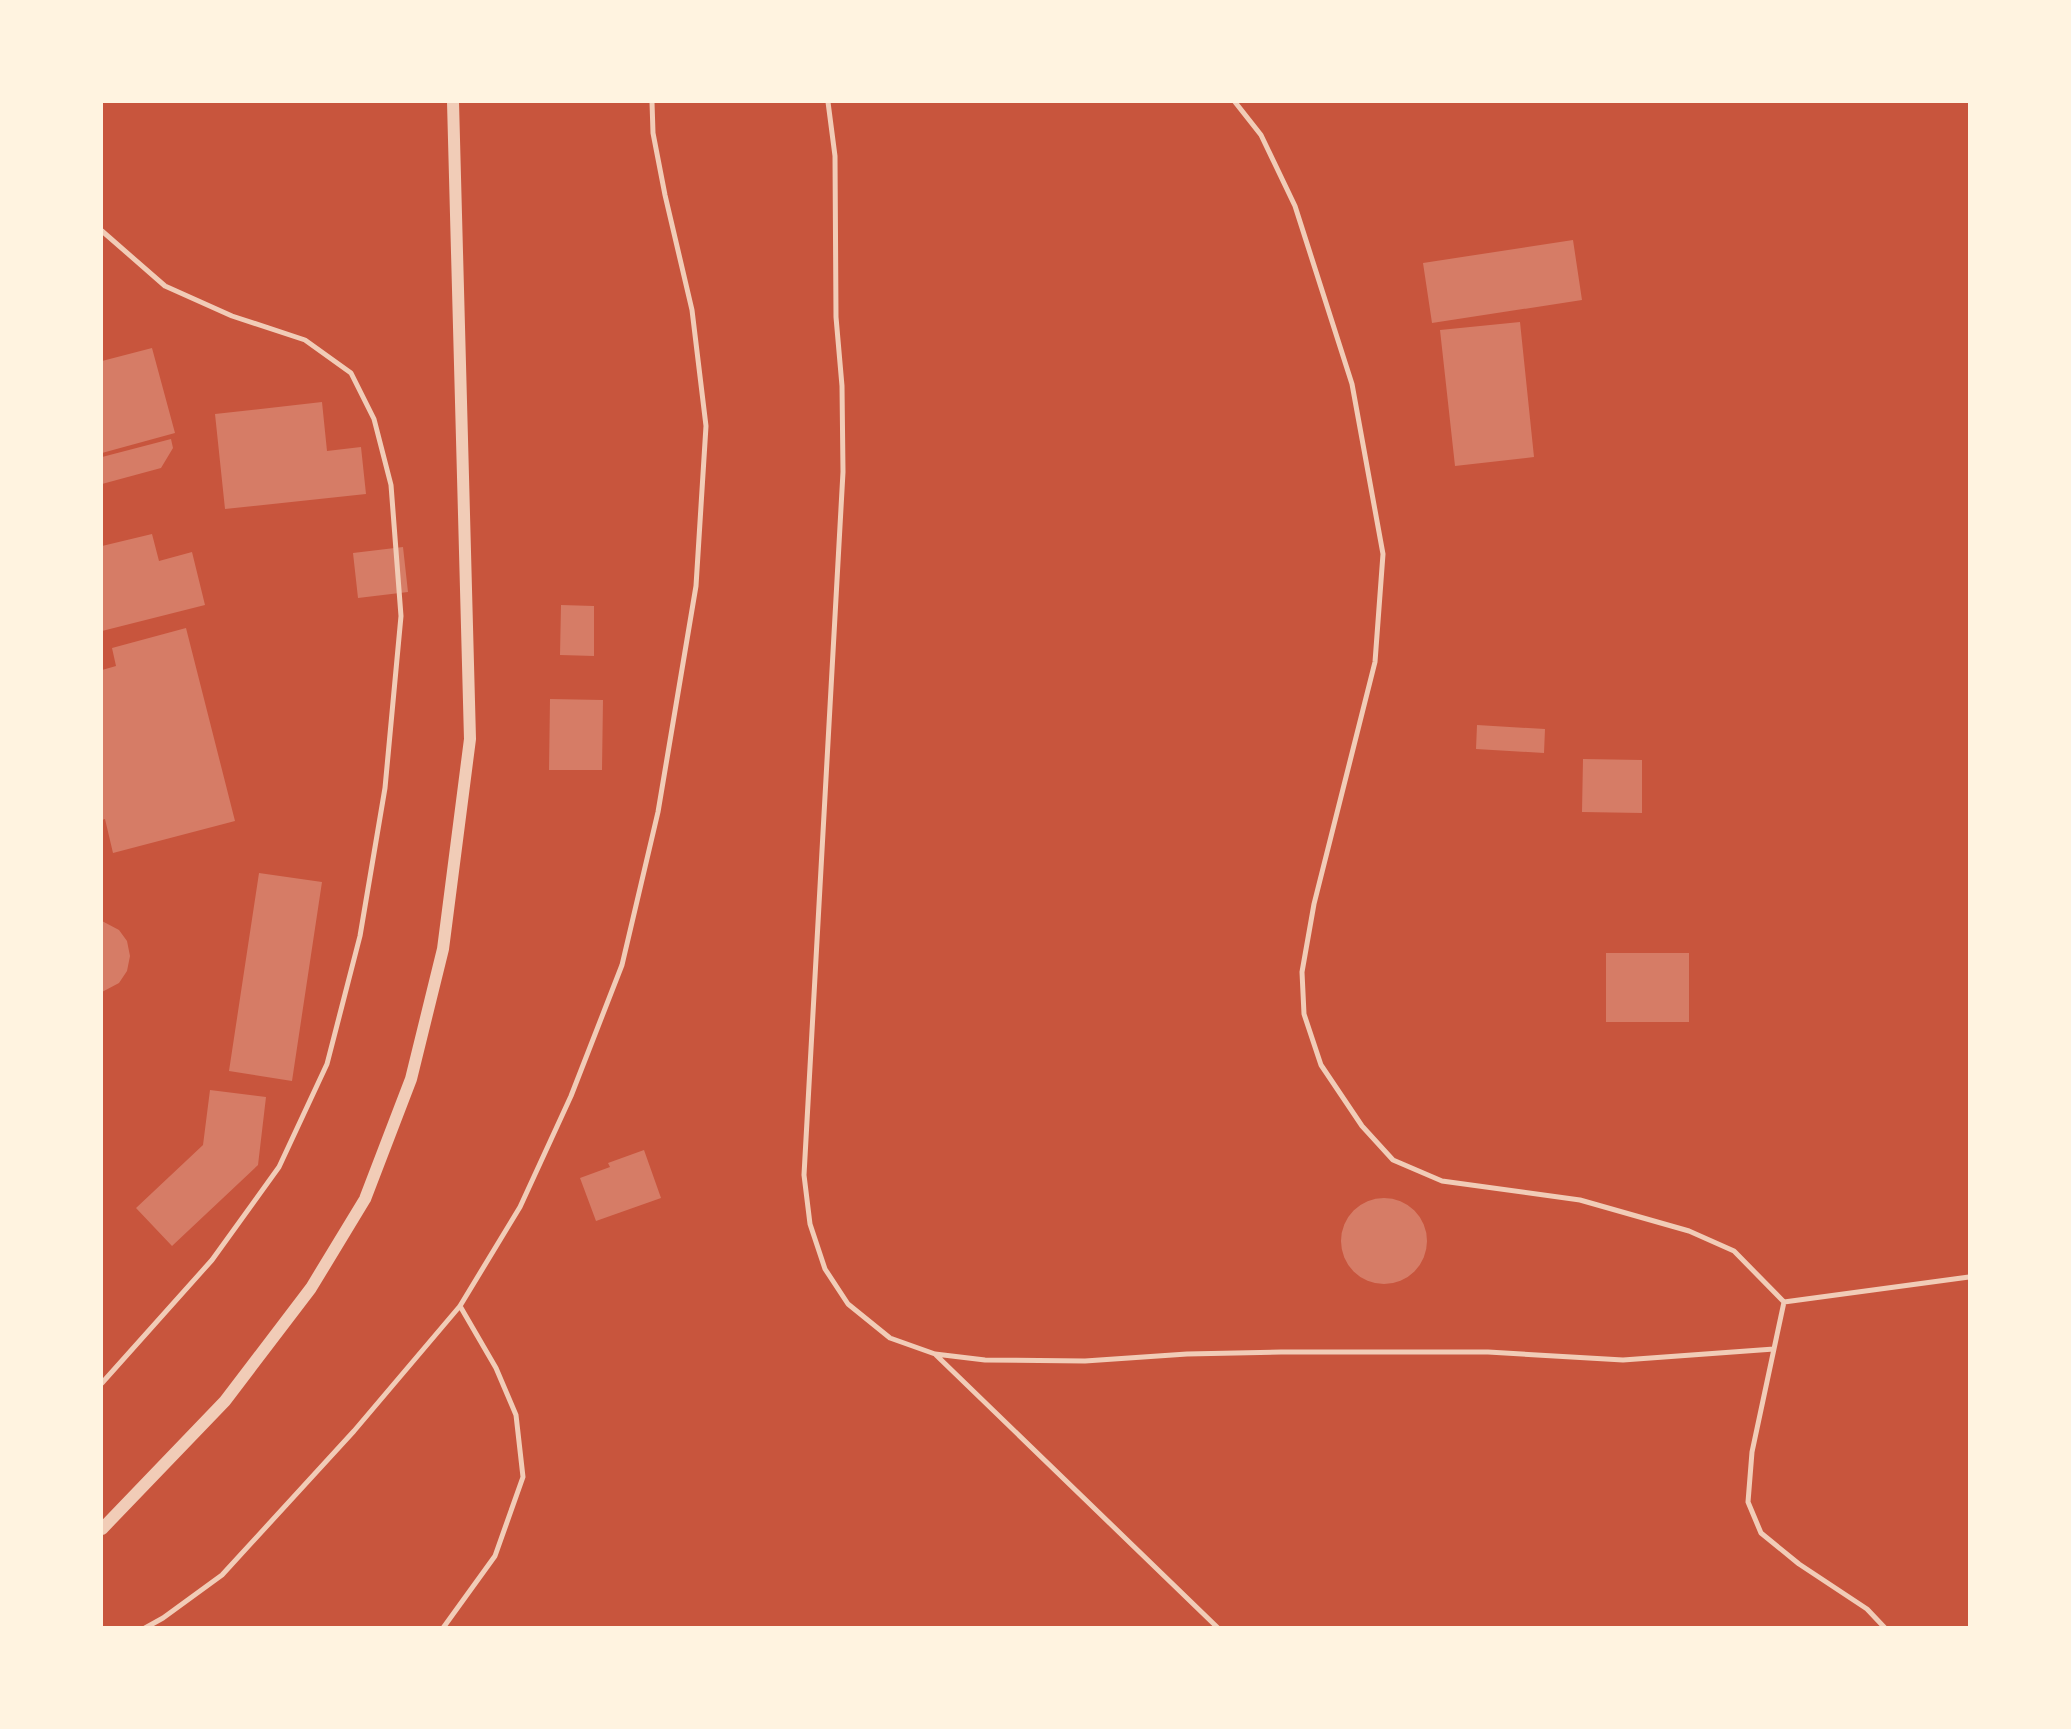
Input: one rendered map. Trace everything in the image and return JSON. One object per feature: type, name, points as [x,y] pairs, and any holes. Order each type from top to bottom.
[{"type":"street","points":[[102,1529],[225,1401],[311,1288],[365,1199],[411,1079],[443,949],[470,739],[453,102]]},
{"type":"lane","points":[[145,1628],[222,1575],[354,1431],[460,1306],[520,1208],[571,1096],[622,965],[658,812],[696,586],[705,426],[692,310],[653,133],[652,102]]},
{"type":"lane","points":[[828,102],[835,156],[836,317],[842,386],[843,472],[804,1175],[810,1224],[825,1269],[848,1304],[890,1338],[935,1354],[985,1360],[1086,1361],[1214,1353],[1462,1352],[1623,1360],[1774,1349]]},
{"type":"lane","points":[[1235,102],[1261,135],[1295,206],[1352,384],[1383,554],[1375,662],[1314,904],[1302,972],[1304,1014],[1321,1065],[1362,1126],[1393,1160],[1442,1181],[1580,1200],[1689,1231],[1734,1251],[1784,1302]]},
{"type":"lane","points":[[102,231],[165,286],[232,316],[305,341],[351,373],[374,419],[391,485],[401,617],[381,815],[360,936],[327,1064],[279,1167],[212,1260],[102,1383]]},
{"type":"lane","points":[[1784,1302],[1969,1277]]},
{"type":"lane","points":[[1784,1302],[1752,1452],[1748,1502],[1761,1533],[1799,1564],[1867,1609],[1885,1628]]},
{"type":"lane","points":[[443,1628],[495,1556],[523,1477],[516,1415],[496,1368],[460,1306]]},
{"type":"lane","points":[[935,1354],[1218,1628]]},
{"type":"building","points":[[1573,240],[1582,300],[1432,323],[1423,263]]},
{"type":"building","points":[[1520,322],[1534,457],[1455,466],[1440,330]]},
{"type":"building","points":[[152,348],[175,433],[102,453],[102,361]]},
{"type":"building","points":[[322,402],[327,451],[361,447],[366,494],[225,509],[215,414]]},
{"type":"building","points":[[171,439],[173,448],[161,468],[102,484],[102,457]]},
{"type":"building","points":[[152,534],[159,561],[192,552],[205,605],[102,631],[102,546]]},
{"type":"building","points":[[403,547],[408,592],[358,598],[353,553]]},
{"type":"building","points":[[561,605],[594,606],[594,656],[560,655]]},
{"type":"building","points":[[186,628],[235,821],[113,853],[105,819],[102,820],[102,670],[116,666],[112,648]]},
{"type":"building","points":[[550,699],[603,700],[602,770],[549,770]]},
{"type":"building","points":[[1477,725],[1545,729],[1544,753],[1476,749]]},
{"type":"building","points":[[1583,759],[1642,760],[1642,813],[1582,812]]},
{"type":"building","points":[[259,873],[322,882],[292,1081],[229,1071]]},
{"type":"building","points":[[102,921],[119,930],[127,941],[130,956],[127,971],[119,983],[102,992]]},
{"type":"building","points":[[1606,953],[1689,953],[1689,1022],[1606,1022]]},
{"type":"building","points":[[210,1090],[266,1097],[258,1165],[172,1246],[136,1208],[203,1145]]},
{"type":"building","points":[[644,1150],[661,1198],[596,1221],[580,1178],[610,1167],[608,1163]]},
{"type":"building","points":[[1384,1198],[1401,1201],[1415,1210],[1424,1224],[1427,1241],[1424,1258],[1415,1272],[1401,1281],[1384,1284],[1367,1281],[1353,1272],[1344,1258],[1341,1241],[1344,1224],[1353,1210],[1367,1201]]}]
